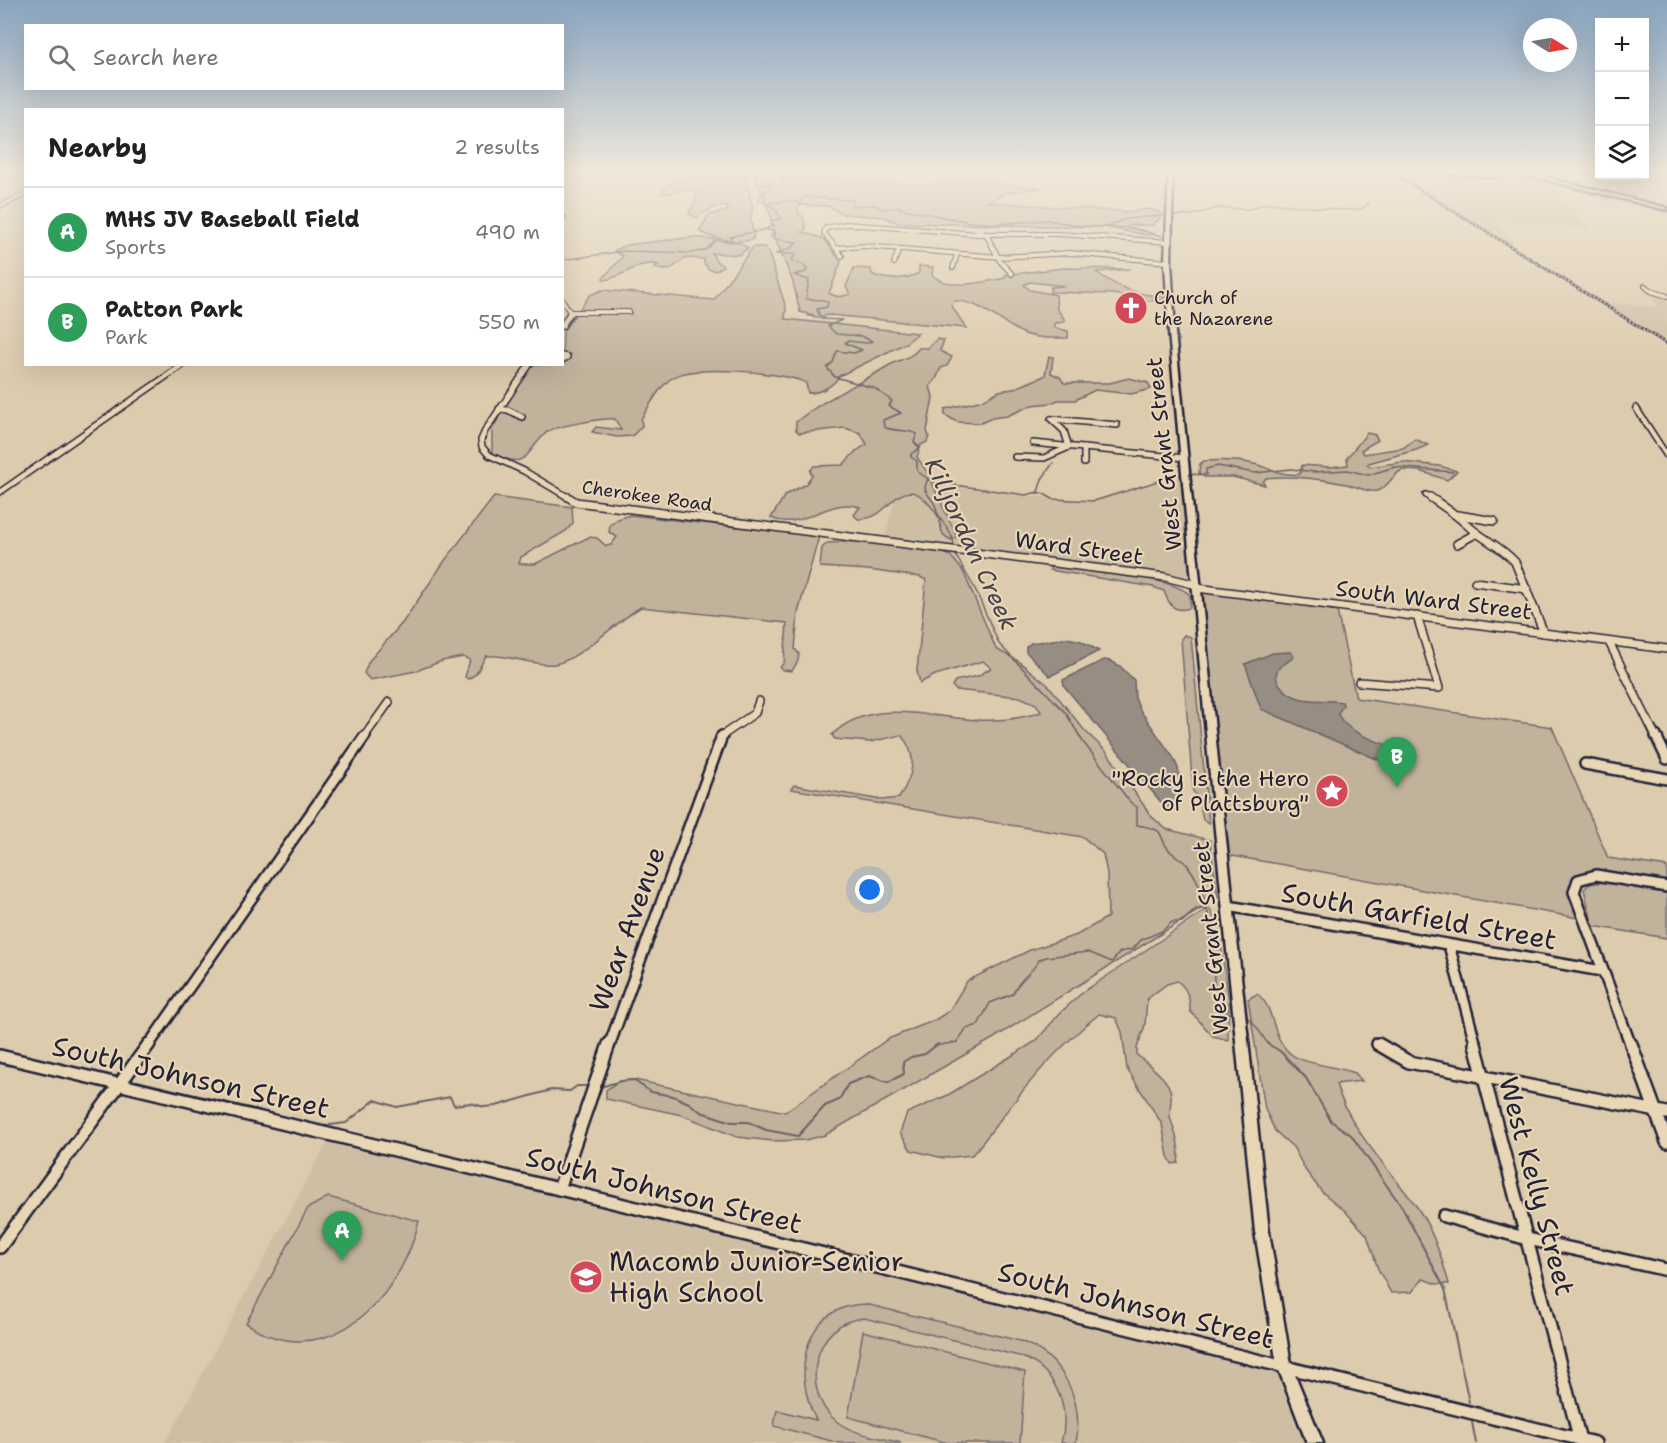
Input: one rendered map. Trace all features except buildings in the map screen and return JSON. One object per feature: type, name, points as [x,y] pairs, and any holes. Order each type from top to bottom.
[{"type":"main road","name":"West Grant Street","points":[[1169,237],[1168,262],[1185,458],[1261,1224],[1284,1365],[1315,1443]]},
{"type":"street","points":[[828,237],[842,256]]},
{"type":"street","points":[[988,237],[997,257],[1012,274]]},
{"type":"street","points":[[1108,237],[1169,242]]},
{"type":"street","points":[[836,248],[859,246],[997,257],[1070,253],[1168,262]]},
{"type":"street","points":[[894,263],[899,249]]},
{"type":"street","points":[[953,268],[957,254]]},
{"type":"street","points":[[1645,286],[1651,291],[1667,296]]},
{"type":"street","points":[[564,302],[571,312]]},
{"type":"street","points":[[571,312],[629,312]]},
{"type":"street","points":[[564,323],[571,312]]},
{"type":"street","points":[[0,492],[181,366]]},
{"type":"street","name":"Cherokee Road","points":[[529,366],[483,436],[481,444],[483,450],[576,502],[725,523],[884,541]]},
{"type":"street","points":[[1636,408],[1667,456]]},
{"type":"street","points":[[499,409],[508,410],[522,417]]},
{"type":"street","points":[[1070,447],[1064,430],[1051,419],[1117,425]]},
{"type":"street","points":[[1033,443],[1185,458]]},
{"type":"street","points":[[1015,457],[1030,460],[1047,458],[1070,447]]},
{"type":"street","points":[[1084,448],[1084,463]]},
{"type":"street","points":[[1426,495],[1458,515],[1464,523],[1507,553],[1515,562],[1544,633]]},
{"type":"street","points":[[1458,515],[1494,521]]},
{"type":"street","points":[[1457,544],[1477,533]]},
{"type":"street","name":"Ward Street","points":[[884,541],[1165,577],[1197,586]]},
{"type":"street","points":[[1475,582],[1527,589]]},
{"type":"street","name":"South Ward Street","points":[[1197,586],[1667,649]]},
{"type":"street","points":[[1359,682],[1439,688],[1417,616]]},
{"type":"street","points":[[1609,642],[1667,759]]},
{"type":"street","name":"Wear Avenue","points":[[559,1189],[569,1155],[720,738],[728,728],[754,713],[760,706],[759,701]]},
{"type":"street","points":[[0,1247],[121,1086],[389,702]]},
{"type":"street","points":[[1585,764],[1667,779]]},
{"type":"street","points":[[1667,887],[1603,876],[1584,877],[1575,885],[1575,896],[1581,914],[1667,1142]]},
{"type":"street","name":"South Garfield Street","points":[[1228,906],[1602,971]]},
{"type":"street","name":"West Kelly Street","points":[[1449,945],[1581,1440]]},
{"type":"street","points":[[1378,1044],[1409,1062],[1667,1113]]},
{"type":"street","name":"South Johnson Street","points":[[0,1056],[1284,1365],[1594,1443]]},
{"type":"street","points":[[1444,1216],[1528,1239],[1667,1270]]},
{"type":"shaded area","points":[[697,237],[740,243],[748,248],[739,255],[712,253],[716,261],[723,266],[716,271],[708,269],[704,259],[685,258],[668,270],[655,267],[658,265],[644,265],[604,280],[603,278],[623,256],[614,251],[627,245]]},
{"type":"shaded area","points":[[715,237],[753,237],[741,241]]},
{"type":"shaded area","points":[[1498,237],[1509,237],[1517,249]]},
{"type":"shaded area","points":[[775,238],[824,239],[841,262],[829,293],[835,296],[850,294],[846,287],[854,268],[871,269],[872,274],[895,279],[919,273],[919,266],[933,267],[932,275],[939,280],[957,284],[977,283],[1005,278],[1005,275],[1063,268],[1130,269],[1096,272],[1127,289],[1164,296],[1163,300],[1146,301],[1114,294],[1050,292],[1051,287],[1065,286],[1029,282],[1024,285],[1030,290],[1056,295],[1057,309],[1065,320],[1055,323],[1053,327],[1068,331],[1068,338],[1030,336],[1016,330],[982,308],[953,301],[951,305],[966,328],[830,315],[822,316],[824,318],[809,316],[807,315],[814,315],[800,312],[793,282]]},
{"type":"shaded area","points":[[753,247],[764,247],[768,251],[786,308],[785,319],[918,333],[906,343],[839,376],[830,386],[817,392],[808,393],[806,383],[795,379],[759,373],[698,371],[682,374],[672,378],[659,391],[641,419],[642,426],[632,436],[617,437],[592,432],[596,427],[621,430],[615,419],[601,419],[547,432],[524,458],[519,460],[504,458],[492,453],[492,429],[530,366],[564,366],[564,330],[590,295],[602,290],[714,300]]},
{"type":"shaded area","points":[[1649,294],[1667,296],[1667,342],[1603,302],[1658,307]]},
{"type":"shaded area","points":[[937,339],[944,340],[940,351],[952,357],[947,366],[941,368],[930,386],[933,397],[927,431],[929,436],[927,442],[921,445],[917,457],[927,472],[957,537],[951,540],[945,536],[933,508],[922,497],[910,492],[897,497],[881,511],[867,518],[858,519],[854,515],[860,507],[848,505],[826,509],[794,521],[771,518],[785,495],[806,484],[812,475],[810,471],[814,466],[843,465],[855,452],[867,444],[860,433],[845,428],[799,433],[796,430],[796,422],[829,399],[909,357],[919,348],[928,348]]},
{"type":"shaded area","points":[[1049,356],[1053,357],[1051,373],[1060,377],[1064,383],[1110,383],[1129,378],[1148,383],[1151,389],[1131,394],[1095,390],[1075,400],[1058,400],[1032,405],[1007,416],[992,418],[981,423],[957,422],[945,415],[945,409],[983,400],[999,391],[1013,389],[1042,377],[1045,375]]},
{"type":"shaded area","points":[[1367,433],[1375,435],[1378,440],[1361,450],[1364,454],[1403,448],[1415,439],[1428,445],[1369,463],[1367,465],[1370,467],[1402,462],[1440,466],[1457,471],[1447,480],[1420,471],[1402,470],[1377,491],[1317,479],[1266,478],[1263,482],[1265,485],[1233,477],[1204,477],[1199,473],[1200,464],[1204,461],[1245,462],[1289,474],[1300,474],[1302,465],[1330,467],[1348,465],[1347,458]]},
{"type":"shaded area","points":[[1186,476],[1197,585],[884,541],[899,481],[1087,502]]},
{"type":"shaded area","points":[[494,497],[572,507],[573,523],[566,531],[521,557],[519,564],[535,564],[589,537],[597,538],[606,546],[611,545],[617,537],[609,532],[610,525],[630,515],[819,536],[798,613],[795,649],[799,654],[798,661],[792,671],[783,670],[780,667],[784,663],[787,623],[641,607],[575,656],[555,664],[539,664],[486,656],[476,674],[468,679],[465,677],[470,660],[463,657],[442,661],[416,671],[370,680],[364,673],[369,661],[403,622],[446,559]]},
{"type":"shaded area","points":[[863,541],[932,548],[951,556],[963,571],[996,649],[1018,661],[1049,686],[1085,731],[1107,752],[1151,816],[1166,829],[1210,840],[1218,898],[994,1038],[825,1135],[806,1140],[773,1141],[737,1137],[682,1115],[606,1099],[606,1090],[619,1081],[635,1080],[785,1112],[888,1039],[935,1020],[949,1011],[967,981],[1030,950],[1077,935],[1108,917],[1107,873],[1103,854],[1083,837],[791,789],[794,785],[882,800],[899,798],[908,781],[912,766],[910,750],[901,735],[870,742],[835,739],[832,735],[847,723],[864,716],[901,712],[993,720],[1017,718],[1041,712],[1036,704],[1020,697],[956,690],[952,686],[955,681],[978,676],[991,668],[983,661],[935,675],[920,683],[917,671],[926,580],[920,577],[868,570],[820,567],[822,548],[827,543]]},
{"type":"shaded area","points":[[1050,567],[1126,575],[1165,583],[1180,588],[1190,595],[1190,608],[1176,609],[1170,604],[1164,591],[1153,587],[1050,570]]},
{"type":"shaded area","points":[[1197,588],[1337,611],[1356,698],[1552,727],[1608,858],[1667,867],[1667,881],[1603,871],[1600,876],[1576,883],[1584,919],[1222,854]]},
{"type":"shaded area","points":[[1184,635],[1191,637],[1209,823],[1203,820],[1199,801],[1193,791],[1181,639]]},
{"type":"shaded area","points":[[1067,638],[1081,641],[1099,651],[1050,676],[1026,652],[1026,647],[1031,643]]},
{"type":"shaded area","points":[[1290,652],[1294,656],[1280,667],[1276,675],[1286,692],[1301,699],[1342,702],[1343,705],[1338,714],[1348,727],[1395,748],[1400,753],[1399,758],[1393,761],[1379,760],[1261,709],[1245,664],[1273,653]]},
{"type":"shaded area","points":[[1104,660],[1120,666],[1134,680],[1135,698],[1140,710],[1173,757],[1178,768],[1182,793],[1180,800],[1166,807],[1064,686],[1063,680]]},
{"type":"shaded area","points":[[1604,882],[1667,891],[1667,938],[1593,926],[1584,889],[1590,884]]},
{"type":"shaded area","points":[[1209,908],[1218,925],[1229,1000],[1228,1040],[1213,1036],[1190,1011],[1188,994],[1177,981],[1167,984],[1147,999],[1145,1025],[1137,1048],[1137,1055],[1157,1072],[1169,1088],[1170,1117],[1178,1145],[1178,1163],[1172,1164],[1168,1156],[1162,1124],[1127,1069],[1122,1032],[1116,1018],[1099,1014],[1036,1075],[972,1155],[943,1158],[911,1150],[900,1133],[907,1113],[948,1095],[1036,1041],[1060,1013],[1083,992]]},
{"type":"shaded area","points":[[1257,994],[1267,1007],[1280,1040],[1291,1054],[1304,1060],[1355,1073],[1362,1081],[1336,1084],[1342,1101],[1360,1133],[1423,1216],[1436,1244],[1449,1284],[1436,1284],[1423,1279],[1412,1292],[1391,1293],[1378,1269],[1367,1235],[1344,1210],[1322,1192],[1306,1171],[1293,1147],[1275,1131],[1265,1109],[1248,999]]},
{"type":"shaded area","name":"Macomb Junior-Senior High School","points":[[331,1135],[1284,1365],[1315,1443],[165,1443]]},
{"type":"shaded area","points":[[328,1197],[419,1221],[400,1270],[385,1293],[367,1312],[346,1328],[323,1338],[297,1341],[264,1334],[246,1323],[308,1208]]},
{"type":"shaded area","points":[[865,1304],[1020,1341],[1035,1348],[1048,1357],[1067,1382],[1077,1411],[1076,1443],[1061,1443],[1064,1416],[1058,1391],[1043,1370],[1032,1362],[1019,1356],[864,1318],[847,1322],[833,1331],[823,1343],[817,1358],[815,1375],[817,1391],[824,1407],[842,1425],[858,1432],[901,1443],[839,1443],[774,1426],[777,1410],[816,1420],[805,1383],[804,1364],[808,1345],[815,1329],[827,1316],[844,1308]]},
{"type":"shaded area","points":[[863,1331],[1025,1372],[1020,1443],[948,1443],[848,1417]]},
{"type":"waterway","points":[[564,260],[625,251],[692,253],[706,250],[716,240],[730,241],[730,237]]},
{"type":"waterway","name":"Killjordan Creek","points":[[772,237],[797,242],[793,247],[776,254],[796,254],[791,261],[802,264],[807,269],[806,272],[794,275],[809,280],[806,299],[824,300],[828,303],[827,307],[817,309],[821,319],[842,320],[828,326],[836,334],[861,336],[872,341],[867,343],[847,341],[845,343],[862,350],[854,353],[837,351],[833,362],[827,368],[835,377],[874,388],[892,401],[889,406],[901,413],[883,420],[884,427],[917,434],[914,442],[920,448],[911,454],[911,457],[917,461],[917,471],[928,479]]},
{"type":"waterway","points":[[928,479],[932,482],[1026,495],[1038,492],[1042,479],[1053,463]]},
{"type":"waterway","points":[[1189,474],[1206,475],[1206,469],[1218,466],[1255,473],[1291,469],[1314,472],[1348,470],[1368,475],[1395,467],[1453,472]]},
{"type":"waterway","points":[[1036,493],[1042,493],[1053,499],[1094,501],[1181,474]]},
{"type":"waterway","name":"Killjordan Creek","points":[[928,479],[925,490],[935,504],[954,546]]},
{"type":"waterway","name":"Killjordan Creek","points":[[955,554],[975,589],[999,644],[1066,713],[1083,742],[1131,803],[1137,807],[1137,825],[1158,831],[1165,845],[1186,864],[1197,881],[1204,897],[1211,932],[1215,1002],[1224,1011],[1233,1015]]},
{"type":"waterway","points":[[936,1046],[957,1042],[966,1029],[978,1025],[990,1003],[1013,994],[1018,984],[1039,960],[1046,957],[1088,952],[1112,962],[1120,952],[1133,949],[1141,940],[1162,931],[1172,922],[1182,922],[1196,909],[1206,909]]},
{"type":"waterway","name":"Killjordan Creek","points":[[1246,1016],[1269,1045]]},
{"type":"waterway","name":"Killjordan Creek","points":[[1269,1045],[1280,1051],[1306,1078],[1331,1121],[1351,1135],[1402,1207],[1445,1289],[1469,1402]]},
{"type":"waterway","points":[[600,1087],[633,1080],[651,1092],[673,1096],[689,1103],[701,1112],[732,1122],[748,1122],[766,1130],[798,1136],[825,1106],[839,1100],[848,1084],[869,1076],[888,1082],[904,1074],[903,1062],[911,1057],[925,1054],[936,1046]]},
{"type":"waterway","points":[[137,1081],[322,1126],[346,1123],[375,1100],[397,1107],[450,1097],[454,1105],[471,1103],[484,1107],[496,1106],[551,1090],[570,1091],[577,1086],[589,1086]]},
{"type":"waterway","name":"Killjordan Creek","points":[[1472,1422],[1476,1443]]},
{"type":"railway","points":[[1496,237],[1667,344]]},
{"type":"place","name":"Church of the Nazarene","points":[[1131,308]]},
{"type":"place","name":"Patton Park","points":[[1397,787]]},
{"type":"place","name":"\"Rocky is the Hero of Plattsburg\"","points":[[1332,791]]},
{"type":"place","name":"MHS JV Baseball Field","points":[[342,1261]]},
{"type":"place","name":"Macomb Junior-Senior High School","points":[[586,1277]]}]
